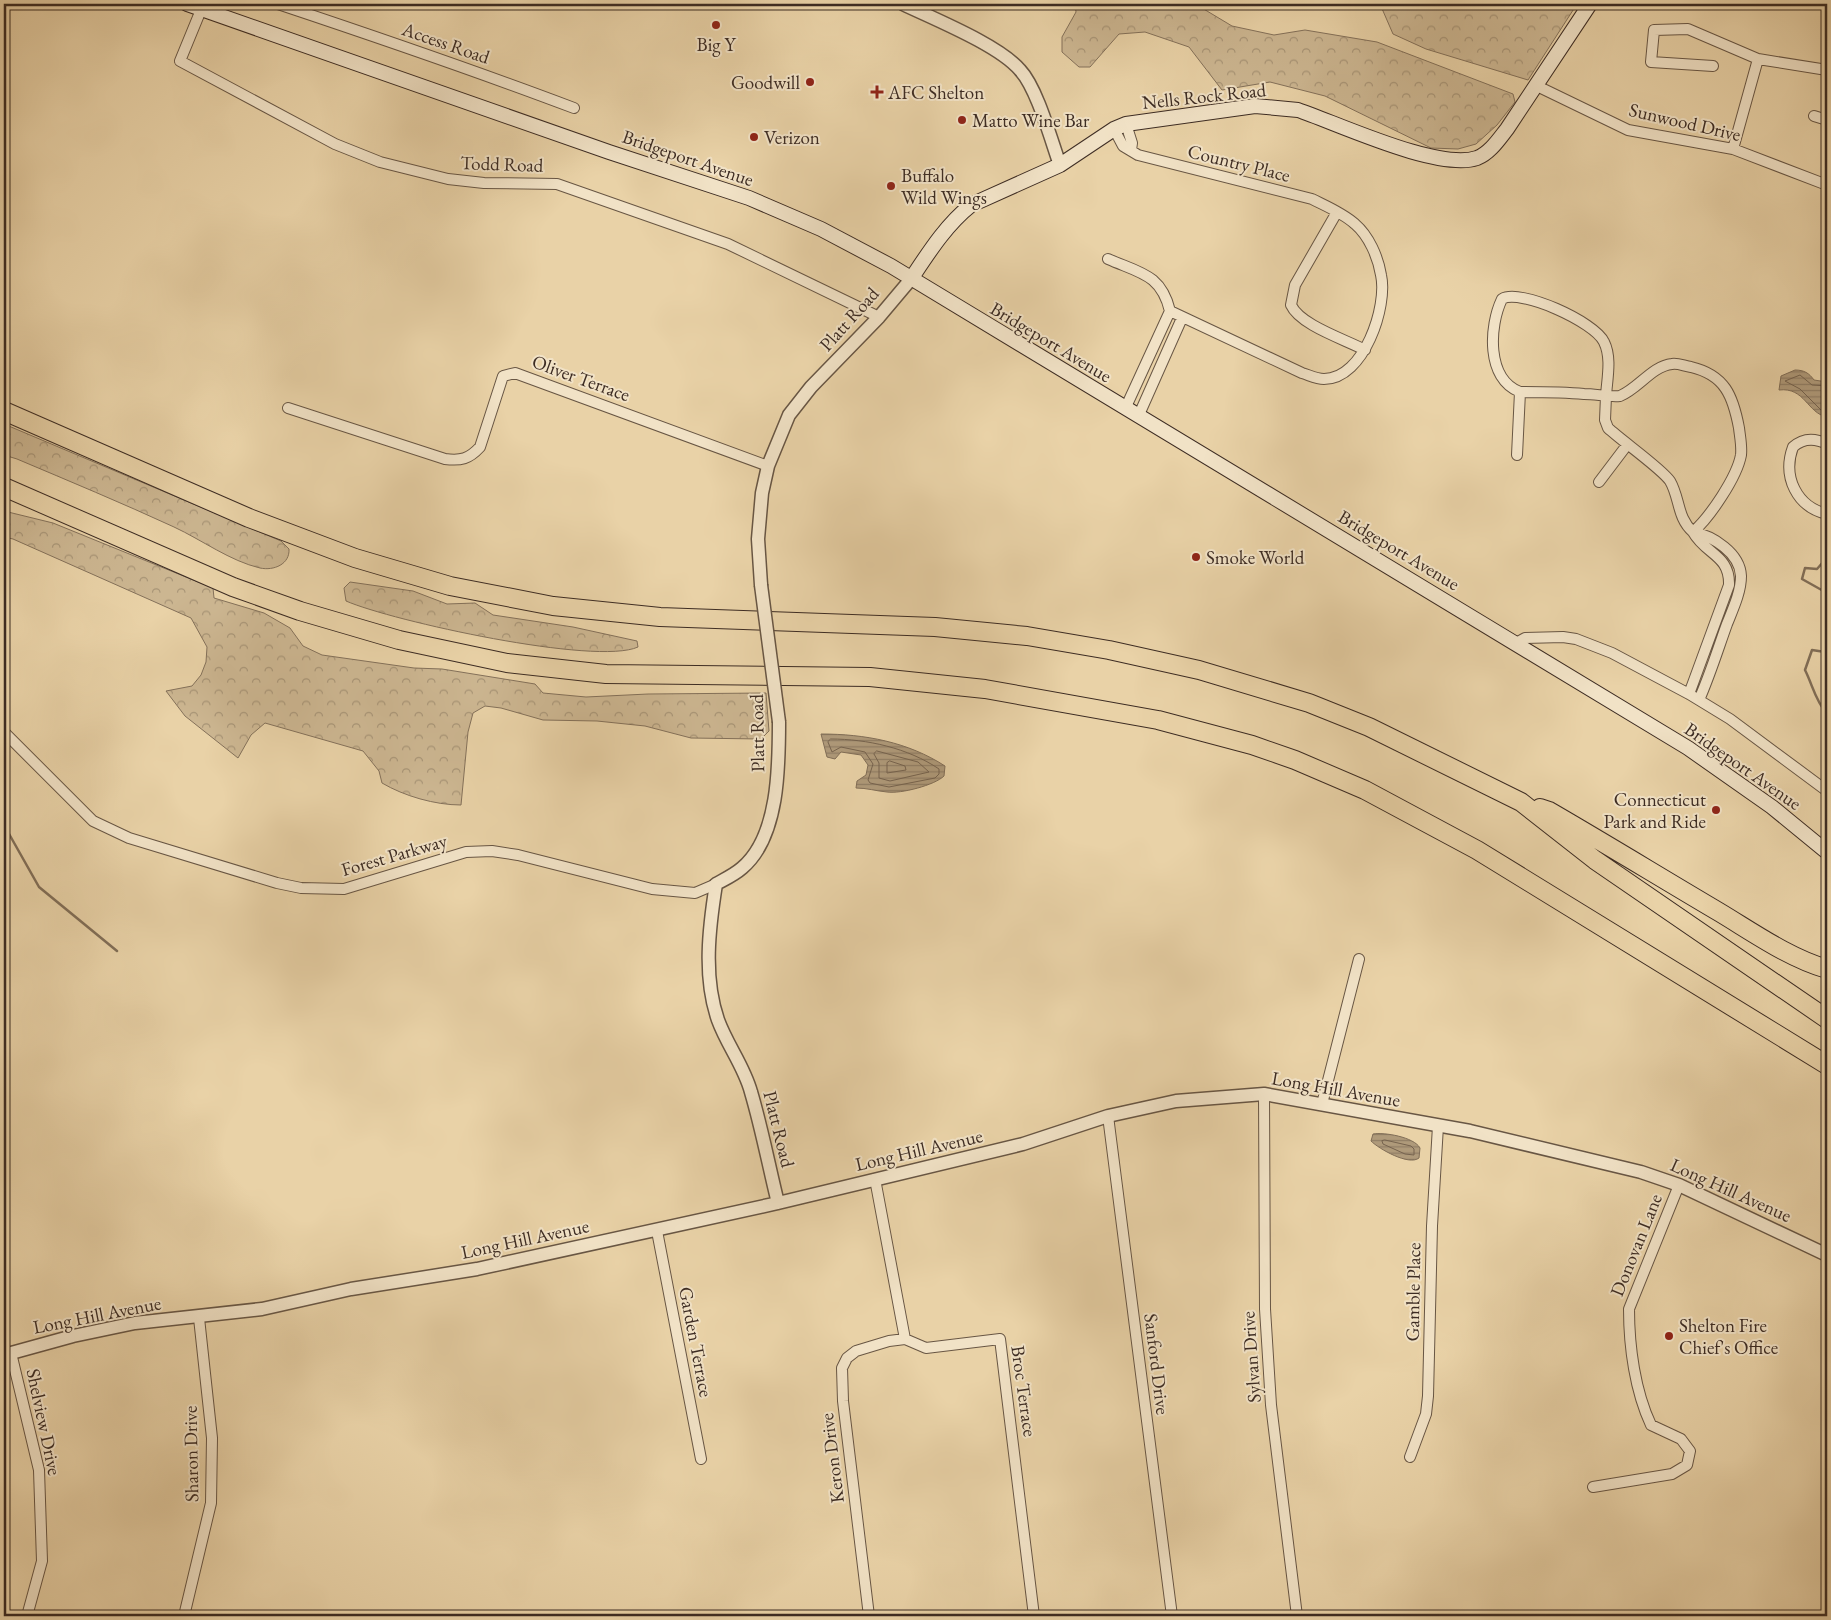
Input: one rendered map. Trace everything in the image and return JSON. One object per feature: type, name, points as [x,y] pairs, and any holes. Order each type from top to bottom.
[{"type":"highway","points":[[4,411],[250,518],[355,558],[450,586],[572,608],[660,617],[934,627],[1027,636],[1109,650],[1199,670],[1309,703],[1369,727],[1521,802],[1549,811],[1759,936],[1811,964],[1827,969]]},
{"type":"highway","points":[[4,488],[250,593],[399,640],[507,664],[606,674],[870,677],[985,689],[1158,720],[1252,745],[1295,760],[1365,790],[1469,846],[1827,1065]]},
{"type":"highway","points":[[1521,802],[1595,860],[1827,1019]]},
{"type":"main road","name":"Nells Rock Road","points":[[911,279],[940,237],[960,214],[971,205],[1060,165],[1120,126],[1255,106],[1278,107],[1298,110],[1415,153],[1442,159],[1478,158],[1492,147],[1537,86],[1590,4]]},
{"type":"main road","name":"Bridgeport Avenue","points":[[197,5],[609,152],[749,198],[821,229],[911,279],[1688,748],[1772,807],[1827,852]]},
{"type":"street","name":"Access Road","points":[[278,4],[359,33],[423,52],[574,108]]},
{"type":"street","points":[[904,4],[998,52],[1021,70],[1032,92],[1060,165]]},
{"type":"street","name":"Todd Road","points":[[197,5],[180,61],[335,144],[409,171],[448,180],[484,183],[557,184],[728,244],[879,317]]},
{"type":"street","points":[[1714,66],[1651,62],[1654,30],[1688,29],[1758,59],[1827,70]]},
{"type":"street","points":[[1733,149],[1758,59]]},
{"type":"street","name":"Sunwood Drive","points":[[1537,86],[1628,130],[1733,149],[1827,186]]},
{"type":"street","points":[[1814,116],[1827,120]]},
{"type":"street","name":"Country Place","points":[[1120,126],[1123,146],[1143,157],[1312,199],[1337,212],[1355,224],[1367,238],[1382,275],[1381,307],[1365,350],[1343,373],[1325,379],[1315,378],[1170,311]]},
{"type":"street","points":[[1337,212],[1295,285],[1291,305],[1299,316],[1310,323],[1365,350]]},
{"type":"street","points":[[1108,259],[1156,282],[1164,290],[1170,311],[1125,409]]},
{"type":"street","name":"Platt Road","points":[[778,1203],[751,1092],[741,1065],[722,1028],[711,996],[709,971],[716,884],[744,868],[758,849],[771,814],[778,772],[779,722],[762,586],[759,521],[768,466],[789,415],[810,387],[879,317],[911,279]]},
{"type":"street","points":[[1689,694],[1734,586],[1741,575],[1738,561],[1731,553],[1705,535],[1693,532],[1686,526],[1680,515],[1670,481],[1608,428],[1605,420],[1606,396],[1607,350],[1604,341],[1594,329],[1544,304],[1507,296],[1502,299],[1498,307],[1493,350],[1502,378],[1515,390],[1520,392],[1606,396],[1626,394],[1657,370],[1671,364],[1711,373],[1730,395],[1741,441],[1739,464],[1715,505],[1693,532]]},
{"type":"street","points":[[1138,417],[1182,318]]},
{"type":"street","name":"Oliver Terrace","points":[[288,408],[445,459],[460,461],[472,456],[480,447],[503,376],[515,373],[768,466]]},
{"type":"street","points":[[1518,455],[1520,392]]},
{"type":"street","points":[[1827,444],[1811,440],[1800,442],[1793,447],[1789,464],[1800,500],[1810,508],[1827,514]]},
{"type":"street","points":[[1600,482],[1627,445]]},
{"type":"street","points":[[1699,700],[1734,586]]},
{"type":"street","points":[[1516,644],[1525,638],[1576,639],[1612,652],[1699,700],[1736,724],[1827,791]]},
{"type":"street","name":"Forest Parkway","points":[[4,732],[93,821],[129,838],[285,884],[320,889],[344,889],[466,852],[518,855],[652,889],[695,892],[716,884]]},
{"type":"street","points":[[1322,1104],[1359,959]]},
{"type":"street","name":"Long Hill Avenue","points":[[7,1354],[73,1336],[135,1323],[199,1318],[262,1309],[350,1290],[477,1269],[657,1231],[1024,1144],[1108,1116],[1176,1100],[1264,1094],[1438,1126],[1594,1159],[1679,1185],[1827,1255]]},
{"type":"street","name":"Sylvan Drive","points":[[1264,1094],[1266,1338],[1271,1405],[1297,1616]]},
{"type":"street","name":"Sanford Drive","points":[[1108,1116],[1172,1616]]},
{"type":"street","name":"Gamble Place","points":[[1410,1457],[1426,1414],[1428,1396],[1432,1226],[1438,1126]]},
{"type":"street","points":[[875,1179],[904,1339]]},
{"type":"street","name":"Donovan Lane","points":[[1593,1487],[1672,1474],[1687,1465],[1690,1451],[1681,1438],[1651,1425],[1643,1408],[1629,1330],[1629,1309],[1634,1294],[1679,1185]]},
{"type":"street","name":"Garden Terrace","points":[[657,1231],[700,1459]]},
{"type":"street","name":"Sharon Drive","points":[[184,1616],[212,1503],[212,1438],[199,1318]]},
{"type":"street","name":"Keron Drive","points":[[869,1616],[843,1401],[842,1368],[847,1358],[856,1351],[889,1341],[904,1339]]},
{"type":"street","name":"Broc Terrace","points":[[904,1339],[926,1348],[1000,1339],[1034,1616]]},
{"type":"street","name":"Shelview Drive","points":[[7,1354],[39,1470],[42,1561],[27,1616]]},
{"type":"green space","points":[[1075,4],[1199,4],[1202,8],[1232,26],[1274,35],[1305,30],[1377,42],[1513,94],[1515,102],[1497,125],[1476,144],[1458,149],[1431,148],[1325,96],[1270,82],[1222,90],[1189,47],[1145,32],[1119,34],[1090,67],[1079,67],[1062,52],[1062,37],[1076,12]]},
{"type":"green space","points":[[1380,4],[1577,4],[1528,80],[1426,49],[1393,34]]},
{"type":"green space","points":[[4,424],[281,541],[289,549],[287,559],[276,567],[265,569],[249,565],[154,518],[4,455]]},
{"type":"green space","points":[[4,511],[53,523],[213,588],[214,598],[264,613],[290,628],[303,646],[322,655],[414,668],[442,669],[535,684],[543,693],[586,697],[648,694],[766,693],[769,731],[761,739],[691,738],[645,726],[597,721],[543,720],[501,708],[485,706],[473,713],[468,732],[461,805],[420,799],[382,783],[379,771],[363,751],[265,723],[251,735],[238,758],[185,716],[166,691],[192,686],[201,675],[206,662],[207,647],[191,618],[13,539],[4,537]]},
{"type":"green space","points":[[350,582],[413,591],[447,604],[475,603],[493,615],[573,627],[637,641],[638,647],[615,651],[581,651],[494,639],[448,629],[405,619],[346,601],[344,588]]},
{"type":"water","points":[[1795,370],[1806,372],[1814,380],[1827,382],[1827,417],[1820,415],[1795,392],[1779,390],[1781,376]]},
{"type":"water","points":[[821,734],[870,738],[901,745],[945,766],[944,776],[926,786],[901,792],[856,788],[857,781],[866,775],[868,765],[861,755],[841,752],[835,759],[827,757]]},
{"type":"water","points":[[1373,1134],[1391,1135],[1412,1141],[1420,1148],[1419,1158],[1408,1160],[1387,1152],[1371,1141]]},
{"type":"waterway","points":[[1827,561],[1824,561],[1817,569],[1805,568],[1802,579],[1827,593]]},
{"type":"waterway","points":[[1827,649],[1825,652],[1812,650],[1805,670],[1817,698],[1827,714]]},
{"type":"waterway","points":[[4,825],[39,887],[117,951]]},
{"type":"place","name":"Big Y","points":[[716,25]]},
{"type":"place","name":"Goodwill","points":[[810,82]]},
{"type":"place","name":"AFC Shelton","points":[[877,92]]},
{"type":"place","name":"Matto Wine Bar","points":[[962,120]]},
{"type":"place","name":"Verizon","points":[[754,137]]},
{"type":"place","name":"Buffalo Wild Wings","points":[[891,186]]},
{"type":"place","name":"Smoke World","points":[[1196,557]]},
{"type":"place","name":"Connecticut Park and Ride","points":[[1716,810]]},
{"type":"place","name":"Shelton Fire Chief's Office","points":[[1669,1336]]}]
